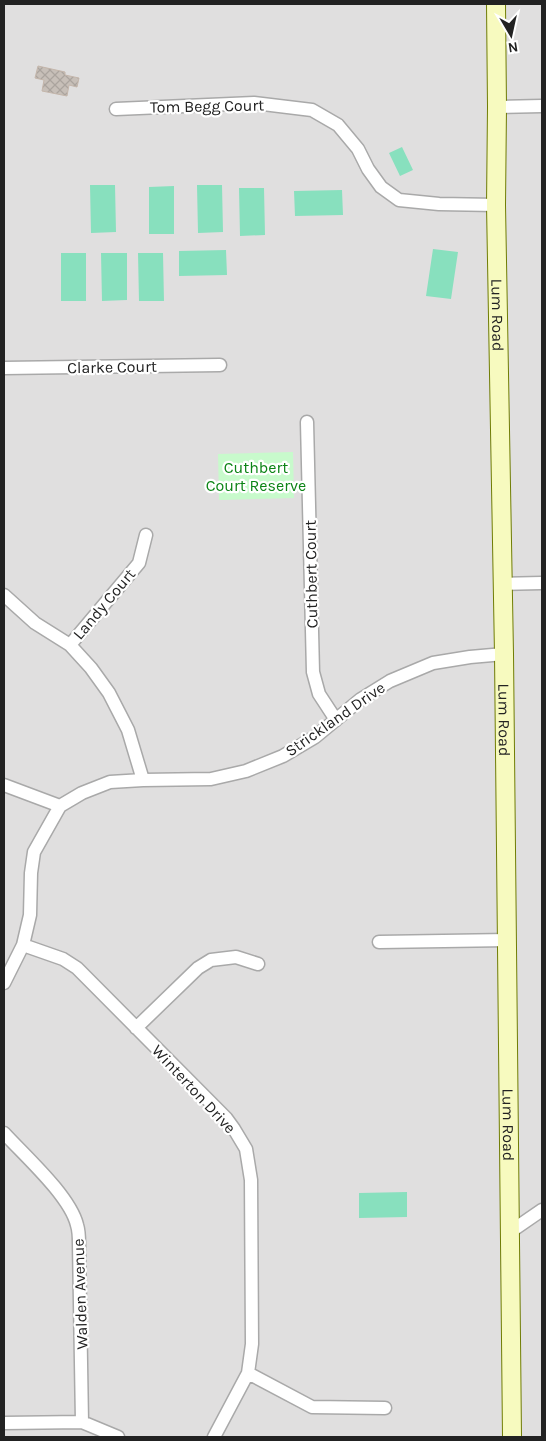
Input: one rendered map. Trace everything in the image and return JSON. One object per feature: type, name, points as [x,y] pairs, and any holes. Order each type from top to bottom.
[{"type":"street","name":"Lum Road","points":[[496,4],[496,205],[508,940],[512,1437]]},
{"type":"street","name":"Tom Begg Court","points":[[116,109],[254,102],[312,110],[338,125],[358,149],[380,187],[399,200],[439,204],[496,205]]},
{"type":"street","points":[[497,107],[542,106]]},
{"type":"street","name":"Clarke Court","points":[[4,368],[220,365]]},
{"type":"street","name":"Cuthbert Court","points":[[307,422],[313,672],[319,694],[336,720]]},
{"type":"street","name":"Landy Court","points":[[70,645],[139,563],[146,534]]},
{"type":"street","points":[[503,584],[542,583]]},
{"type":"street","points":[[4,594],[36,623],[70,645],[91,668],[109,693],[128,730],[143,780]]},
{"type":"street","name":"Strickland Drive","points":[[4,983],[23,945],[30,915],[31,874],[34,852],[60,806],[82,793],[110,782],[210,779],[246,772],[284,756],[315,737],[361,699],[390,681],[432,663],[504,654]]},
{"type":"street","points":[[4,785],[60,806]]},
{"type":"street","points":[[380,942],[508,940]]},
{"type":"street","name":"Winterton Drive","points":[[23,945],[63,958],[77,968],[226,1118],[246,1149],[251,1190],[252,1344],[248,1373],[214,1437]]},
{"type":"street","points":[[136,1028],[198,968],[211,960],[236,957],[258,964]]},
{"type":"street","name":"Walden Avenue","points":[[4,1133],[60,1193],[77,1224],[82,1422]]},
{"type":"street","points":[[510,1232],[542,1210]]},
{"type":"street","points":[[248,1373],[312,1407],[385,1408]]},
{"type":"street","points":[[4,1423],[82,1422],[118,1437]]},
{"type":"shaded area","points":[[4,4],[542,4],[542,1437],[4,1437]]},
{"type":"green space","points":[[402,147],[413,170],[400,176],[389,153]]},
{"type":"green space","points":[[90,185],[115,185],[116,232],[91,233]]},
{"type":"green space","points":[[197,185],[222,185],[223,232],[198,233]]},
{"type":"green space","points":[[174,186],[174,234],[149,234],[149,187]]},
{"type":"green space","points":[[239,188],[264,188],[265,235],[240,236]]},
{"type":"green space","points":[[342,190],[343,215],[295,216],[294,191]]},
{"type":"green space","points":[[433,249],[458,252],[451,299],[426,296]]},
{"type":"green space","points":[[226,250],[227,275],[179,276],[179,251]]},
{"type":"green space","points":[[61,253],[86,253],[86,301],[61,301]]},
{"type":"green space","points":[[101,253],[127,253],[127,300],[102,301]]},
{"type":"green space","points":[[138,253],[163,253],[164,301],[139,301]]},
{"type":"green space","name":"Cuthbert Court Reserve","points":[[293,452],[294,498],[219,500],[218,454]]},
{"type":"green space","points":[[407,1192],[407,1217],[359,1218],[359,1193]]},
{"type":"building","points":[[38,66],[65,72],[65,75],[79,78],[77,87],[69,85],[67,96],[42,91],[44,80],[35,78]]}]
